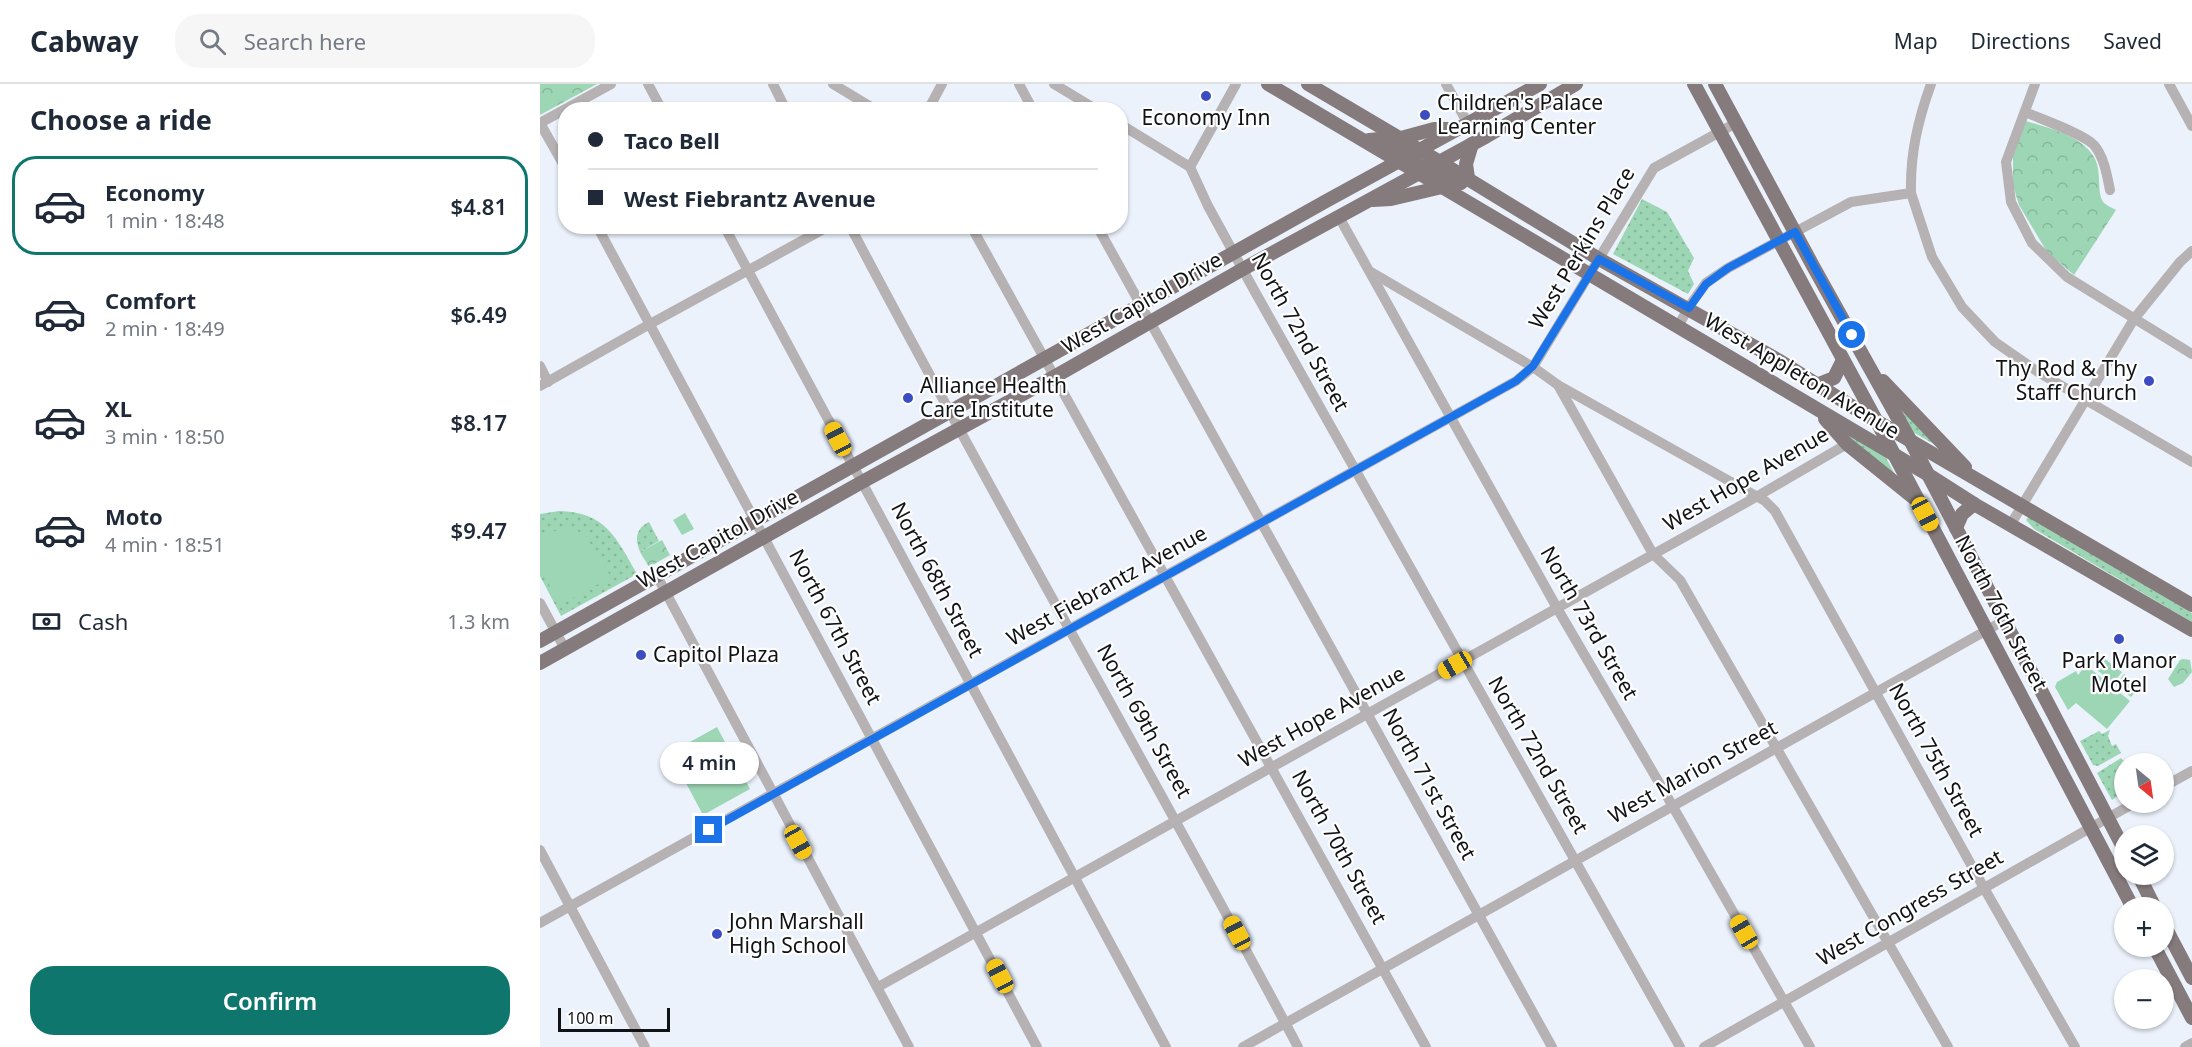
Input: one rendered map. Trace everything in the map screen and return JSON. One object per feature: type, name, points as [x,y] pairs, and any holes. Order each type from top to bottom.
[{"type":"main road","name":"West Appleton Avenue","points":[[1268,84],[1367,142],[1420,162],[1462,183],[1473,182],[1599,259],[1689,308],[2192,605]]},
{"type":"main road","name":"West Appleton Avenue","points":[[1308,84],[1401,138],[1442,187],[1974,504],[2192,630]]},
{"type":"main road","points":[[1420,162],[1446,148],[1464,127],[1540,84]]},
{"type":"main road","name":"North 76th Street","points":[[1694,84],[1876,420],[2127,897]]},
{"type":"main road","name":"North 76th Street","points":[[1715,84],[1910,440],[2114,830]]},
{"type":"main road","name":"West Capitol Drive","points":[[540,641],[1354,185],[1370,177],[1472,144],[1572,85]]},
{"type":"main road","points":[[1514,119],[1514,111],[1522,94]]},
{"type":"main road","points":[[1401,138],[1434,129],[1464,127]]},
{"type":"main road","points":[[1367,142],[1376,159],[1370,177]]},
{"type":"main road","points":[[1472,144],[1466,164],[1473,182]]},
{"type":"main road","name":"West Capitol Drive","points":[[540,663],[1371,199],[1420,162]]},
{"type":"main road","points":[[1339,217],[1339,210],[1354,185]]},
{"type":"main road","points":[[1371,199],[1391,199],[1442,187]]},
{"type":"main road","points":[[1302,237],[1327,213],[1328,200]]},
{"type":"main road","points":[[1819,384],[1834,378],[1843,360]]},
{"type":"main road","points":[[1871,369],[1974,478]]},
{"type":"main road","points":[[1816,409],[1847,444],[1917,500]]},
{"type":"main road","points":[[862,482],[881,463],[909,444],[913,432]]},
{"type":"main road","points":[[815,509],[820,500],[838,488],[850,475],[853,466]]},
{"type":"main road","points":[[1956,528],[1962,514],[1974,504]]},
{"type":"main road","points":[[2174,944],[2192,978]]},
{"type":"main road","points":[[2160,957],[2192,1018]]},
{"type":"street","points":[[578,102],[611,84]]},
{"type":"street","points":[[648,84],[658,102]]},
{"type":"street","points":[[773,84],[782,102]]},
{"type":"street","points":[[833,84],[863,102]]},
{"type":"street","points":[[932,102],[942,84]]},
{"type":"street","points":[[1019,84],[1029,102]]},
{"type":"street","points":[[1054,84],[1084,102]]},
{"type":"street","points":[[1128,129],[1190,167],[1236,84]]},
{"type":"street","points":[[1446,84],[1464,127]]},
{"type":"street","points":[[1931,84],[1915,136],[1911,193],[1932,257],[1962,307],[1995,342],[2038,372],[2192,462]]},
{"type":"street","points":[[2035,84],[2006,162],[2011,202],[2032,243],[2067,277],[2192,354]]},
{"type":"street","points":[[2169,84],[2192,126]]},
{"type":"street","points":[[2025,112],[2068,130],[2093,145],[2106,167],[2110,190]]},
{"type":"street","points":[[558,113],[540,123],[558,155]]},
{"type":"street","name":"West Perkins Place","points":[[1533,366],[1654,168],[1736,123]]},
{"type":"street","name":"North 72nd Street","points":[[1190,167],[1234,253],[1680,1047]]},
{"type":"street","points":[[1678,327],[1706,284],[1728,268],[1851,202],[1911,193]]},
{"type":"street","name":"North 73rd Street","points":[[1339,217],[1557,608],[1810,1047]]},
{"type":"street","name":"North 67th Street","points":[[601,234],[1037,1047]]},
{"type":"street","name":"North 68th Street","points":[[728,234],[1166,1047]]},
{"type":"street","points":[[540,366],[544,384],[815,234]]},
{"type":"street","name":"North 69th Street","points":[[854,234],[949,412],[1177,821],[1298,1047]]},
{"type":"street","name":"North 70th Street","points":[[975,234],[1426,1047]]},
{"type":"street","name":"North 71st Street","points":[[1101,234],[1552,1047]]},
{"type":"street","points":[[2012,525],[2021,506],[2134,319],[2180,262],[2192,251]]},
{"type":"street","name":"North 75th Street","points":[[1371,272],[1533,366],[1558,385],[1768,503],[1782,521],[1984,888],[2075,1047]]},
{"type":"street","name":"West Fiebrantz Avenue","points":[[540,923],[1516,381],[1533,366]]},
{"type":"street","points":[[1558,385],[1653,554],[1680,580],[1948,1047]]},
{"type":"street","name":"West Hope Avenue","points":[[878,987],[1273,768],[1847,444]]},
{"type":"street","points":[[657,576],[909,1047]]},
{"type":"street","points":[[540,603],[565,649]]},
{"type":"street","name":"West Marion Street","points":[[1243,1047],[2005,620]]},
{"type":"street","points":[[2174,781],[2192,771]]},
{"type":"street","name":"West Congress Street","points":[[1704,1047],[2117,813]]},
{"type":"street","points":[[540,850],[645,1047]]},
{"type":"street","points":[[2185,1047],[2192,1043]]},
{"type":"green space","points":[[540,84],[597,84],[564,102],[558,102],[558,105],[540,115]]},
{"type":"green space","points":[[2026,121],[2062,133],[2086,147],[2096,160],[2101,198],[2105,204],[2116,210],[2074,275],[2047,252],[2019,205],[2013,185],[2013,154]]},
{"type":"green space","points":[[1642,199],[1667,212],[1694,258],[1688,271],[1694,284],[1688,294],[1613,254]]},
{"type":"green space","points":[[1892,396],[1946,451],[1911,431]]},
{"type":"green space","points":[[1840,429],[1885,456],[1898,480]]},
{"type":"green space","points":[[559,511],[588,516],[607,529],[637,574],[561,616],[540,576],[540,514]]},
{"type":"green space","points":[[685,513],[694,529],[682,535],[673,520]]},
{"type":"green space","points":[[2029,516],[2192,613],[2192,622],[2034,529],[2026,520]]},
{"type":"green space","points":[[649,522],[659,541],[640,552],[637,535],[641,528]]},
{"type":"green space","points":[[564,528],[584,533],[611,577],[564,603],[558,601],[540,568],[540,536]]},
{"type":"green space","points":[[662,540],[670,555],[649,567],[640,552]]},
{"type":"green space","points":[[2105,659],[2122,672],[2113,683],[2097,670]]},
{"type":"green space","points":[[2183,659],[2190,660],[2192,672],[2183,683],[2174,687],[2168,679]]},
{"type":"green space","points":[[2086,665],[2130,701],[2107,729],[2076,703],[2068,710],[2055,687],[2057,682],[2076,671],[2078,675]]},
{"type":"green space","points":[[2124,674],[2140,687],[2131,697],[2116,685]]},
{"type":"green space","points":[[717,727],[750,789],[703,815],[670,753]]},
{"type":"green space","points":[[2110,730],[2108,736],[2112,746],[2116,744],[2121,753],[2114,753],[2114,757],[2098,766],[2093,765],[2080,741],[2099,731],[2102,734]]},
{"type":"green space","points":[[2114,762],[2114,799],[2112,800],[2097,773]]},
{"type":"place","name":"Economy Inn","points":[[1206,96]]},
{"type":"place","name":"Children's Palace Learning Center","points":[[1425,115]]},
{"type":"place","name":"Thy Rod & Thy Staff Church","points":[[2149,381]]},
{"type":"place","name":"Alliance Health Care Institute","points":[[908,398]]},
{"type":"place","name":"Park Manor Motel","points":[[2119,639]]},
{"type":"place","name":"Capitol Plaza","points":[[641,655]]},
{"type":"place","name":"John Marshall High School","points":[[717,934]]},
{"type":"route","points":[[709,830],[1516,381],[1533,366],[1599,259],[1689,308],[1706,284],[1728,268],[1795,232],[1852,335]]}]
